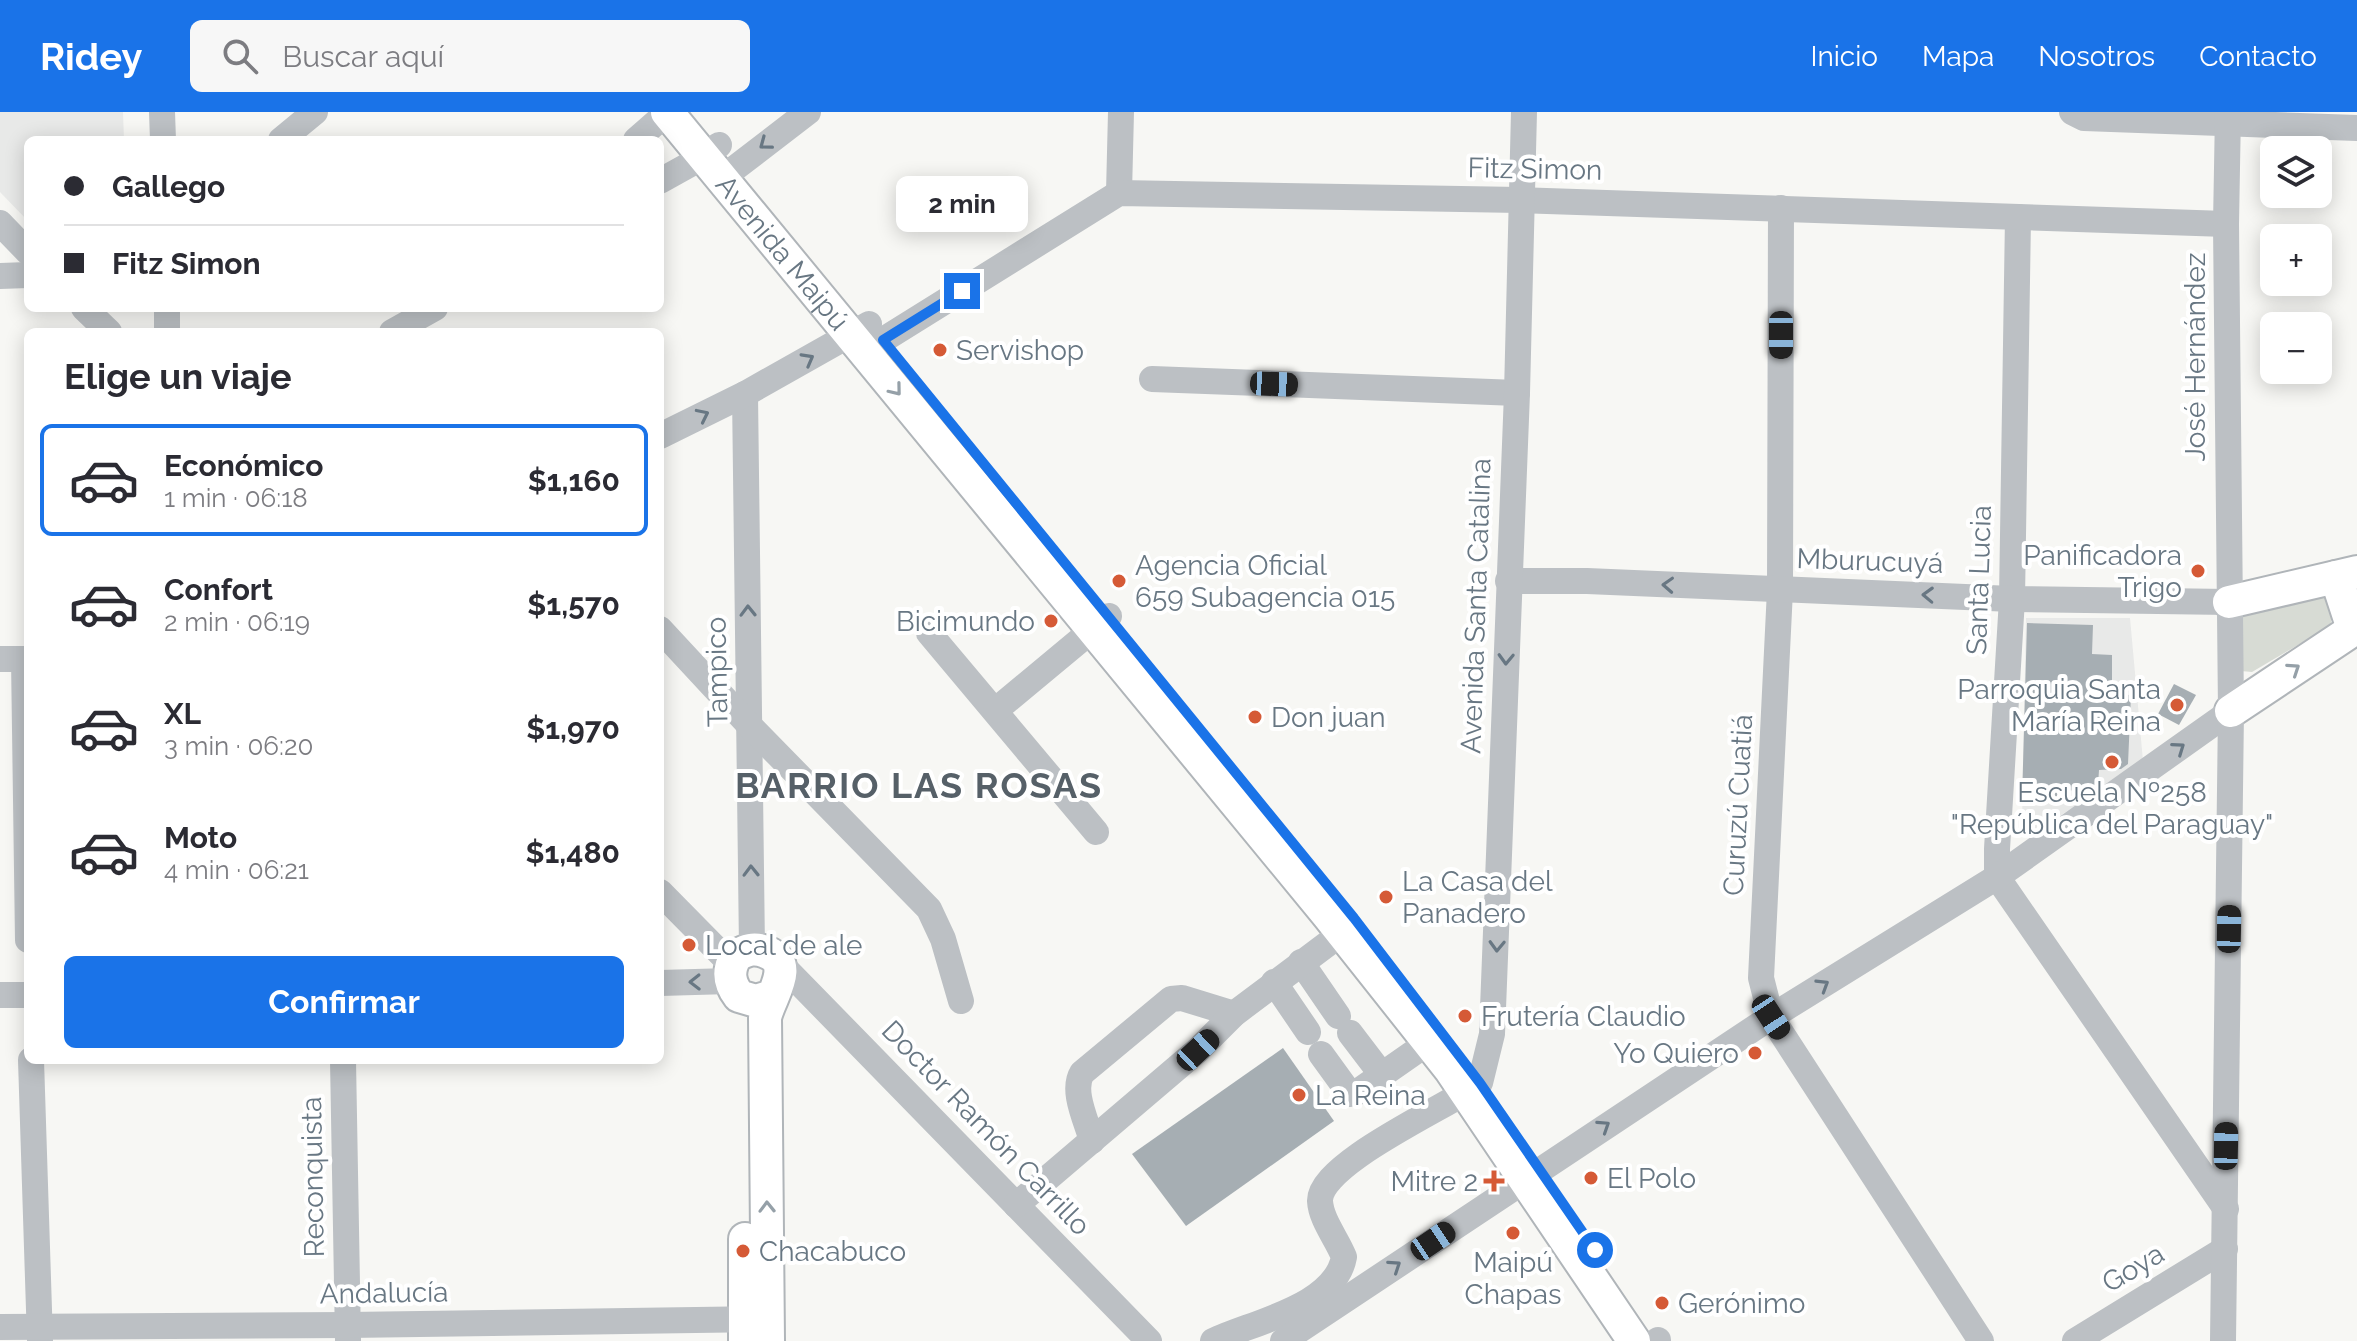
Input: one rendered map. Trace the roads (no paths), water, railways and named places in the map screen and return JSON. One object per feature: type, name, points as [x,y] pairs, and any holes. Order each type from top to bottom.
[{"type":"main road","name":"Avenida Maipú","points":[[668,112],[720,161],[868,333],[1429,1042],[1473,1088]]},
{"type":"main road","name":"Avenida Maipú","points":[[692,112],[720,161]]},
{"type":"main road","points":[[2229,602],[2346,574],[2355,628],[2231,711]]},
{"type":"main road","name":"Avenida Maipú","points":[[1100,623],[1354,918],[1532,1174],[1658,1341]]},
{"type":"main road","points":[[746,970],[781,980],[765,1018],[757,1330],[744,1018],[746,970]]},
{"type":"main road","name":"Avenida Maipú","points":[[1532,1174],[1634,1341]]},
{"type":"street","points":[[162,112],[163,136]]},
{"type":"street","points":[[286,136],[315,112]]},
{"type":"street","points":[[641,136],[668,112]]},
{"type":"street","points":[[664,180],[720,161],[808,112]]},
{"type":"street","points":[[664,434],[868,333],[1119,193],[1121,112]]},
{"type":"street","name":"Avenida Santa Catalina","points":[[1473,1088],[1492,1034],[1495,1006],[1524,112]]},
{"type":"street","points":[[2072,112],[2084,118],[2228,118],[2357,128]]},
{"type":"street","name":"José Hernández","points":[[2228,118],[2226,224],[2231,711]]},
{"type":"street","name":"Fitz Simon","points":[[1119,193],[1520,200],[2226,224]]},
{"type":"street","name":"Curuzú Cuatiá","points":[[1781,208],[1780,590],[1761,978],[1771,1017],[1981,1341]]},
{"type":"street","name":"Santa Lucia","points":[[1997,877],[2012,599],[2018,217]]},
{"type":"street","points":[[0,223],[24,248]]},
{"type":"street","points":[[0,276],[24,275]]},
{"type":"street","points":[[88,312],[105,328]]},
{"type":"street","points":[[399,328],[428,312]]},
{"type":"street","points":[[1152,379],[1517,393]]},
{"type":"street","name":"Tampico","points":[[745,394],[749,725],[746,970]]},
{"type":"street","name":"Mburucuyá","points":[[1508,581],[1587,581],[2012,599],[2229,602]]},
{"type":"street","points":[[996,710],[1100,623]]},
{"type":"street","points":[[664,633],[929,909],[943,939],[961,1001]]},
{"type":"street","points":[[929,633],[1096,832]]},
{"type":"street","points":[[17,659],[24,838]]},
{"type":"street","points":[[1283,1341],[1771,1017],[1997,877],[2231,711]]},
{"type":"street","points":[[2223,1341],[2231,711]]},
{"type":"street","points":[[1997,877],[2226,1209]]},
{"type":"street","name":"Doctor Ramón Carrillo","points":[[664,896],[1016,1205],[1149,1341]]},
{"type":"street","points":[[1016,1205],[1198,1050],[1234,1014],[1342,933]]},
{"type":"street","points":[[1301,962],[1382,1075]]},
{"type":"street","points":[[664,982],[746,970]]},
{"type":"street","points":[[1274,982],[1350,1094],[1356,1093],[1429,1042]]},
{"type":"street","points":[[0,995],[24,995]]},
{"type":"street","points":[[1092,1141],[1078,1089],[1082,1073],[1171,999],[1182,998],[1234,1014]]},
{"type":"street","points":[[31,1064],[40,1333]]},
{"type":"street","name":"Reconquista","points":[[343,1064],[348,1333]]},
{"type":"street","points":[[1364,1287],[1344,1257],[1322,1212],[1320,1194],[1325,1185],[1363,1151],[1473,1088]]},
{"type":"street","name":"Goya","points":[[2075,1341],[2225,1249]]},
{"type":"street","points":[[1213,1341],[1239,1328],[1284,1313],[1315,1297],[1336,1279],[1344,1257]]},
{"type":"street","name":"Andalucía","points":[[0,1327],[40,1333],[757,1330]]},
{"type":"place","name":"Servishop","points":[[940,350]]},
{"type":"place","name":"Panificadora Trigo","points":[[2198,571]]},
{"type":"place","name":"Agencia Oficial 659 Subagencia 015","points":[[1119,581]]},
{"type":"place","name":"Bicimundo","points":[[1051,621]]},
{"type":"place","name":"Parroquia Santa María Reina","points":[[2177,705]]},
{"type":"place","name":"Don juan","points":[[1255,717]]},
{"type":"place","name":"Escuela Nº258 \"República del Paraguay\"","points":[[2112,762]]},
{"type":"place","name":"La Casa del Panadero","points":[[1386,897]]},
{"type":"place","name":"Local de ale","points":[[689,945]]},
{"type":"place","name":"Frutería Claudio","points":[[1465,1016]]},
{"type":"place","name":"Yo Quiero","points":[[1755,1053]]},
{"type":"place","name":"La Reina","points":[[1299,1095]]},
{"type":"place","name":"El Polo","points":[[1591,1178]]},
{"type":"place","name":"Mitre 2","points":[[1494,1181]]},
{"type":"place","name":"Maipú Chapas","points":[[1513,1233]]},
{"type":"place","name":"Chacabuco","points":[[743,1251]]},
{"type":"place","name":"Gerónimo","points":[[1662,1303]]},
{"type":"district","name":"BARRIO LAS ROSAS","points":[[919,785]]}]
